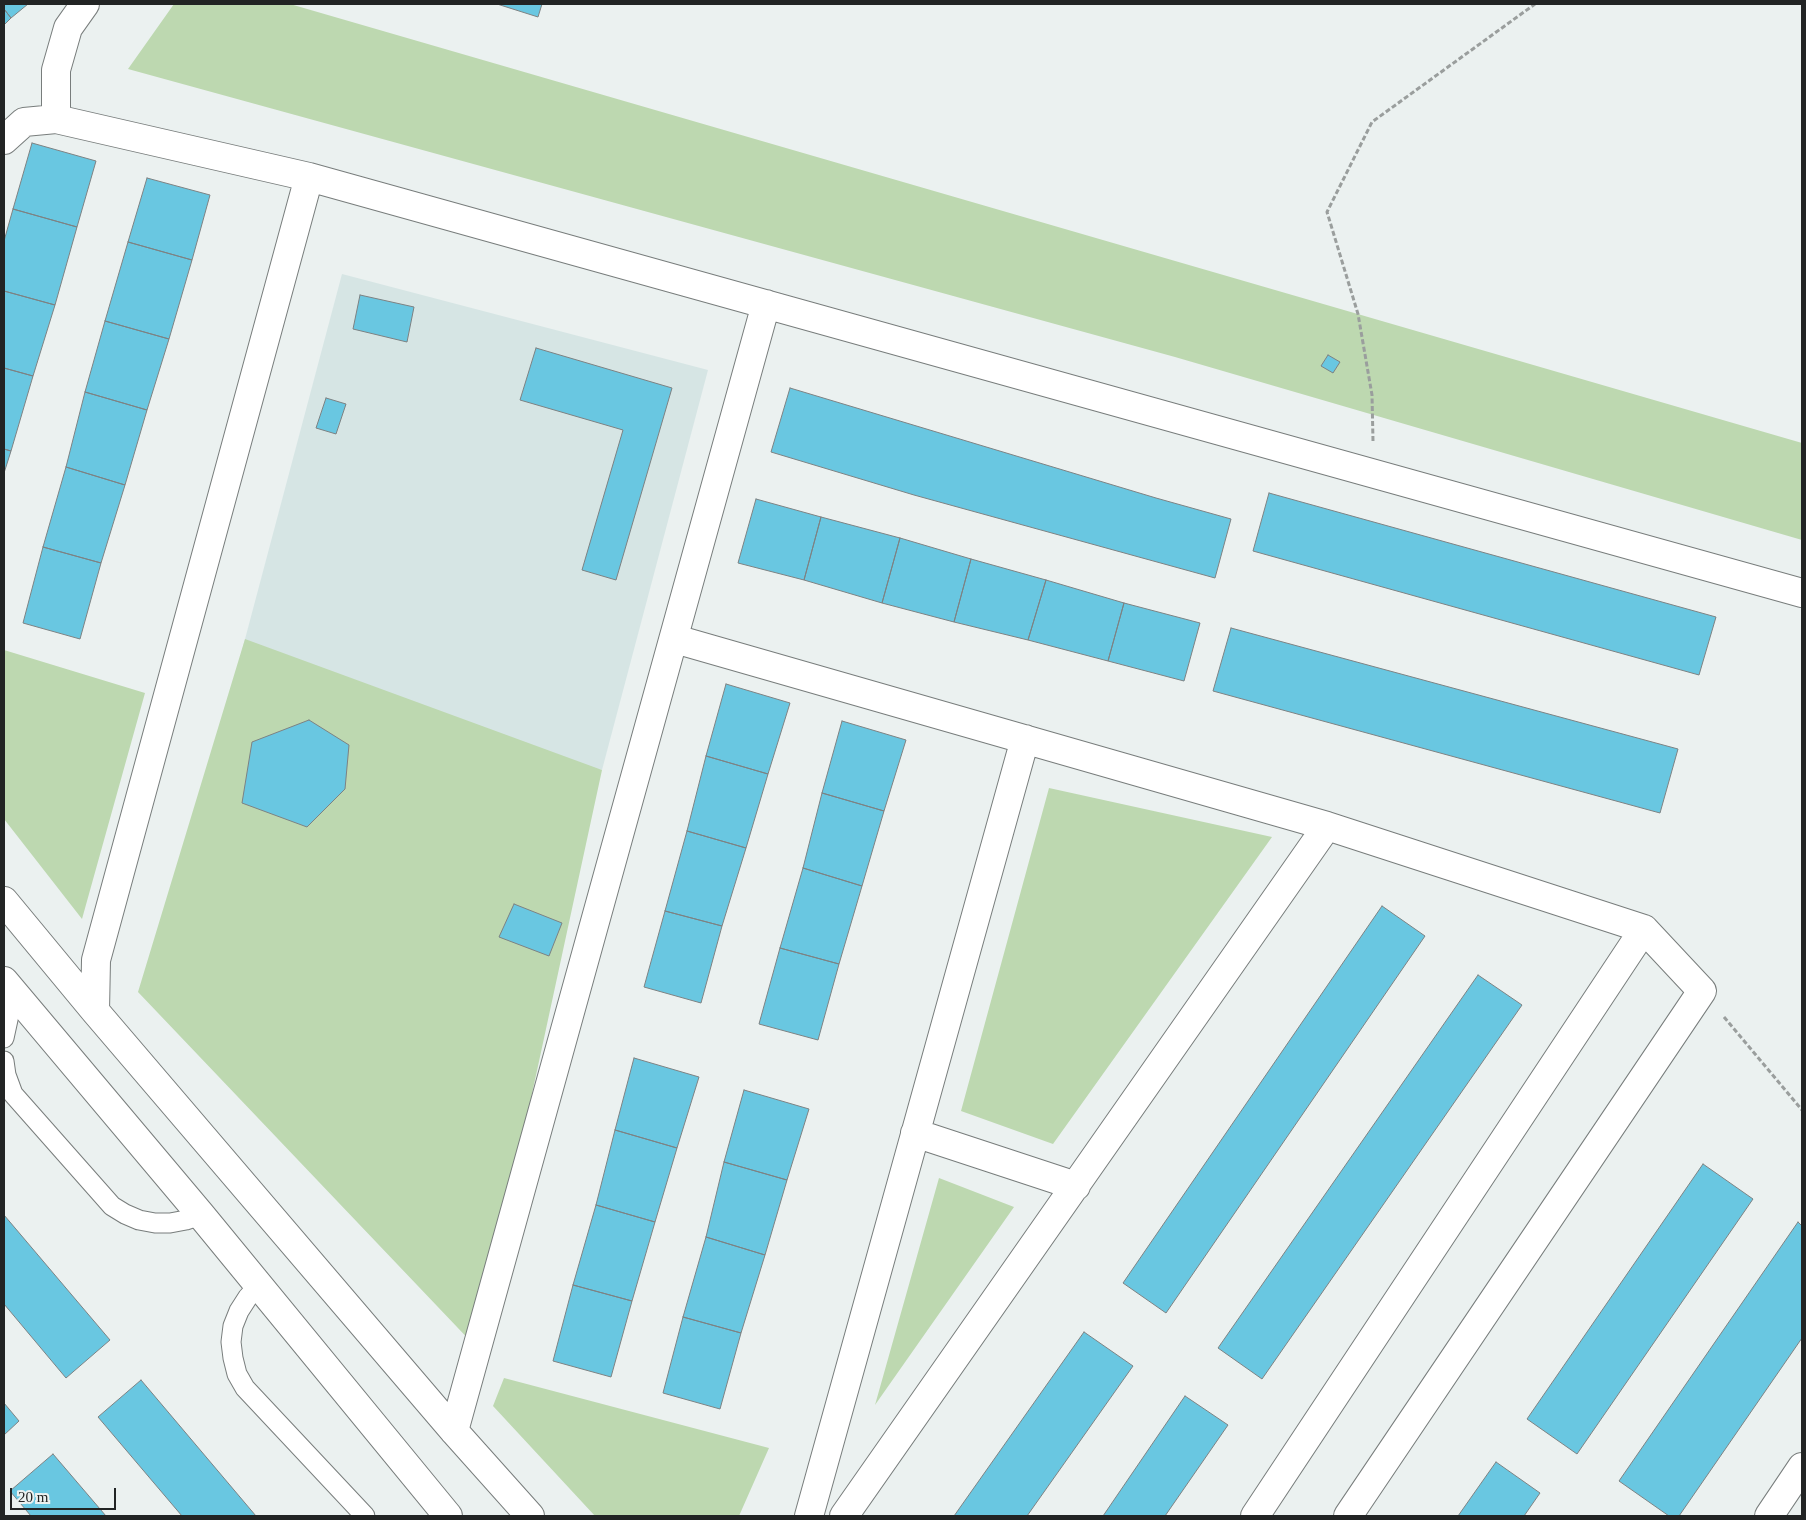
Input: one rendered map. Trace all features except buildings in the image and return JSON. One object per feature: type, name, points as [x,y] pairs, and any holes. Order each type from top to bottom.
[{"type":"street","points":[[56,119],[56,70],[68,28],[85,4]]},
{"type":"street","points":[[4,140],[24,122],[56,119],[309,177],[1802,594]]},
{"type":"street","points":[[95,1010],[96,960],[309,177]]},
{"type":"street","points":[[454,1431],[766,304]]},
{"type":"street","points":[[674,640],[1024,738],[1327,826],[1644,929],[1702,991],[1348,1516]]},
{"type":"street","points":[[810,1516],[1024,738]]},
{"type":"street","points":[[844,1516],[1327,826]]},
{"type":"street","points":[[4,901],[454,1431],[530,1516]]},
{"type":"street","points":[[1255,1516],[1644,929]]},
{"type":"street","points":[[11,989],[448,1516]]},
{"type":"street","points":[[915,1133],[1076,1186]]},
{"type":"street","points":[[1769,1516],[1802,1467]]},
{"type":"lane","points":[[4,1038],[9,1015],[11,989]]},
{"type":"lane","points":[[4,1061],[6,1075],[13,1094],[112,1206],[139,1220],[155,1223],[170,1224],[200,1215]]},
{"type":"lane","points":[[259,1286],[248,1297],[239,1311],[233,1326],[231,1342],[237,1374],[245,1388],[365,1516]]},
{"type":"path","points":[[1374,474],[1372,394],[1366,358],[1358,314],[1327,212],[1372,122],[1535,4]]},
{"type":"path","points":[[1702,991],[1802,1110]]},
{"type":"shaded area","points":[[342,274],[708,370],[602,770],[236,673]]},
{"type":"green space","points":[[174,4],[290,4],[1802,443],[1802,540],[1175,357],[128,69]]},
{"type":"green space","points":[[245,639],[602,770],[477,1348],[138,992]]},
{"type":"green space","points":[[4,650],[145,693],[82,919],[4,819]]},
{"type":"green space","points":[[1049,788],[1272,837],[1053,1144],[961,1111]]},
{"type":"green space","points":[[939,1178],[1014,1207],[875,1405]]},
{"type":"green space","points":[[504,1378],[769,1448],[739,1516],[595,1516],[493,1406]]}]
